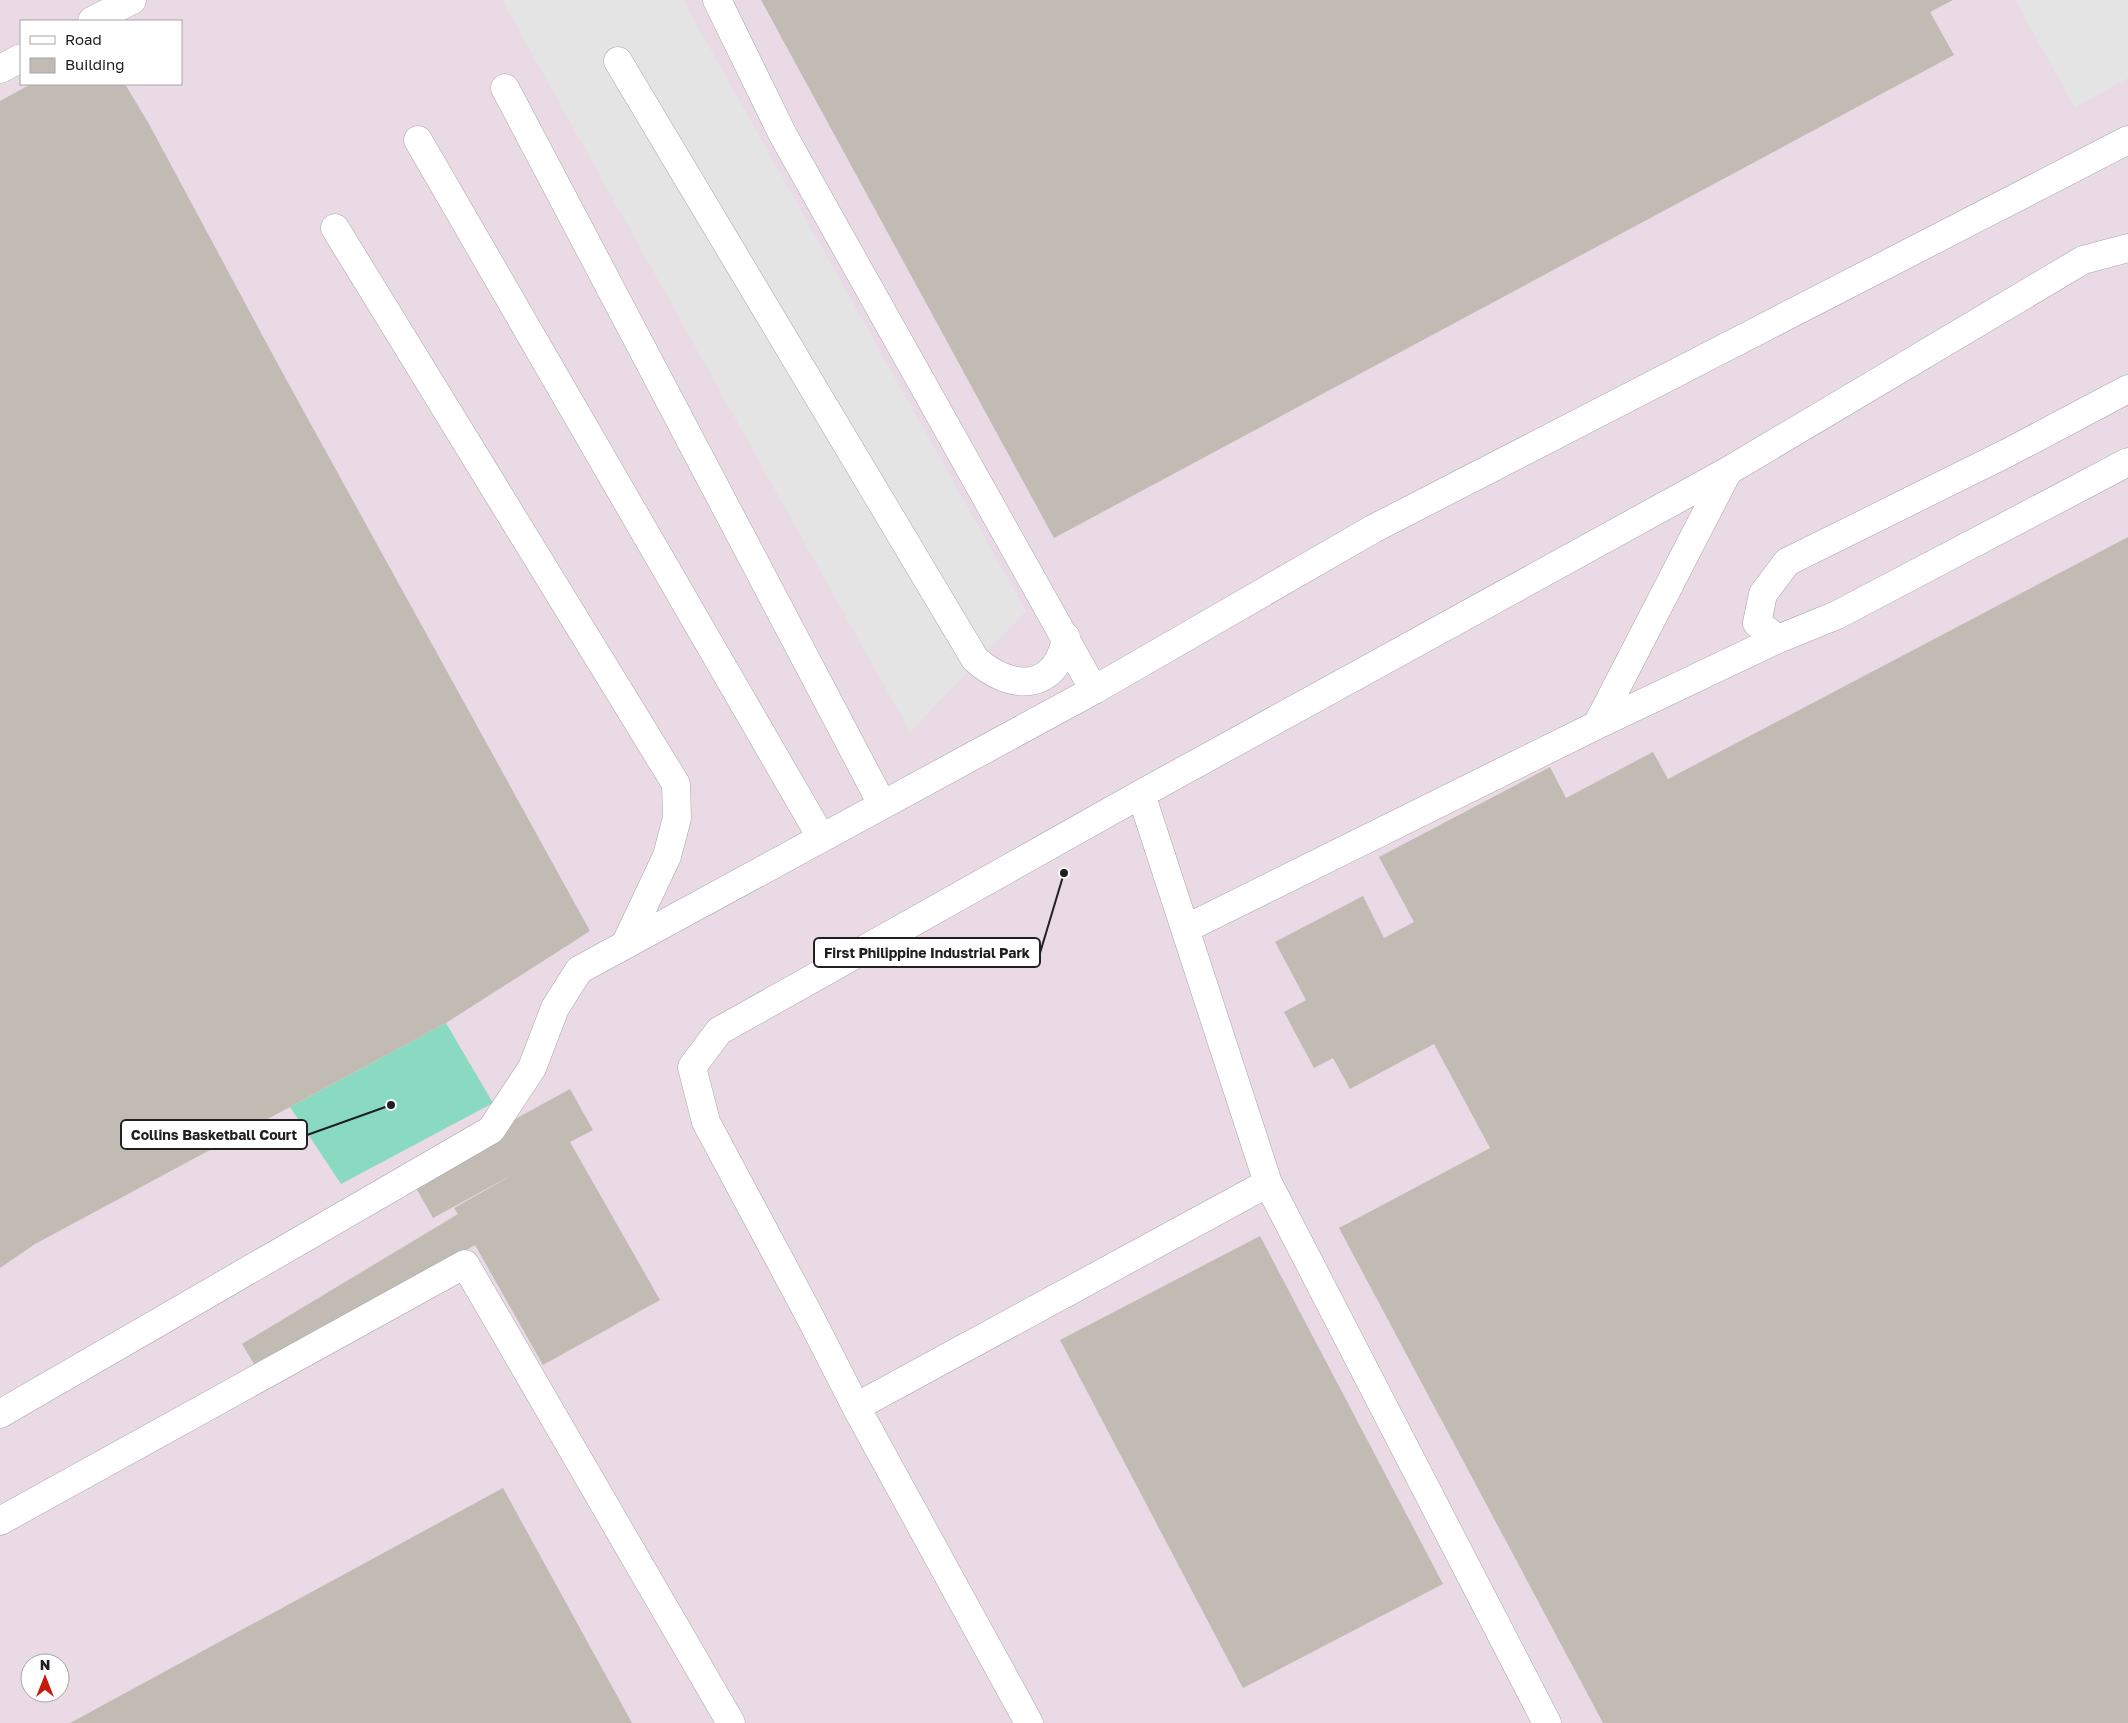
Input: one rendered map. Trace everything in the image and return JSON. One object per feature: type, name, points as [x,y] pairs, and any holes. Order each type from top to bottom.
[{"type":"lane","points":[[94,20],[132,0]]},
{"type":"lane","points":[[717,0],[783,135],[1094,690]]},
{"type":"lane","points":[[0,69],[20,59]]},
{"type":"lane","points":[[618,61],[975,659],[987,670],[1002,678],[1021,683],[1039,678],[1054,667],[1063,654],[1066,637]]},
{"type":"lane","points":[[505,88],[882,804]]},
{"type":"lane","points":[[418,140],[821,837]]},
{"type":"lane","points":[[0,1414],[491,1130],[532,1068],[555,1008],[579,970],[1094,690],[1372,529],[2128,140]]},
{"type":"lane","points":[[335,228],[676,784],[678,818],[667,856],[626,943]]},
{"type":"lane","points":[[1029,1723],[856,1407],[706,1122],[692,1067],[719,1031],[1142,794],[1728,471],[2083,260],[2128,248]]},
{"type":"lane","points":[[1778,639],[1757,623],[1763,594],[1787,562],[2009,452],[2128,390]]},
{"type":"lane","points":[[1185,929],[1597,725],[1778,639],[1837,615],[2128,462]]},
{"type":"lane","points":[[1597,725],[1728,471]]},
{"type":"lane","points":[[1142,794],[1268,1183],[1547,1723]]},
{"type":"lane","points":[[856,1407],[1268,1183]]},
{"type":"lane","points":[[0,1521],[465,1264],[731,1723]]},
{"type":"shaded area","points":[[0,0],[2128,0],[2128,1723],[0,1723]]},
{"type":"shaded area","points":[[502,0],[683,0],[1026,611],[910,732]]},
{"type":"shaded area","points":[[2015,0],[2128,0],[2128,78],[2075,108]]},
{"type":"green space","points":[[446,1023],[493,1103],[341,1184],[290,1107]]},
{"type":"building","points":[[761,0],[1953,0],[1930,12],[1954,55],[1054,538]]},
{"type":"building","points":[[29,85],[126,85],[149,124],[281,370],[590,931],[446,1023],[35,1244],[0,1268],[0,101]]},
{"type":"building","points":[[2128,537],[2128,1723],[1603,1723],[1339,1228],[1490,1148],[1434,1044],[1350,1089],[1333,1058],[1314,1068],[1284,1012],[1306,1000],[1275,942],[1363,896],[1384,938],[1414,922],[1379,857],[1550,767],[1566,798],[1653,752],[1668,779]]},
{"type":"building","points":[[570,1089],[593,1130],[570,1142],[660,1300],[543,1365],[475,1245],[260,1374],[242,1344],[458,1214],[454,1208],[512,1175],[433,1218],[410,1177]]},
{"type":"building","points":[[1260,1236],[1443,1584],[1243,1688],[1060,1340]]},
{"type":"building","points":[[503,1488],[632,1723],[70,1723]]},
{"type":"place","name":"First Philippine Industrial Park","points":[[1064,873]]},
{"type":"place","name":"Collins Basketball Court","points":[[391,1105]]}]
